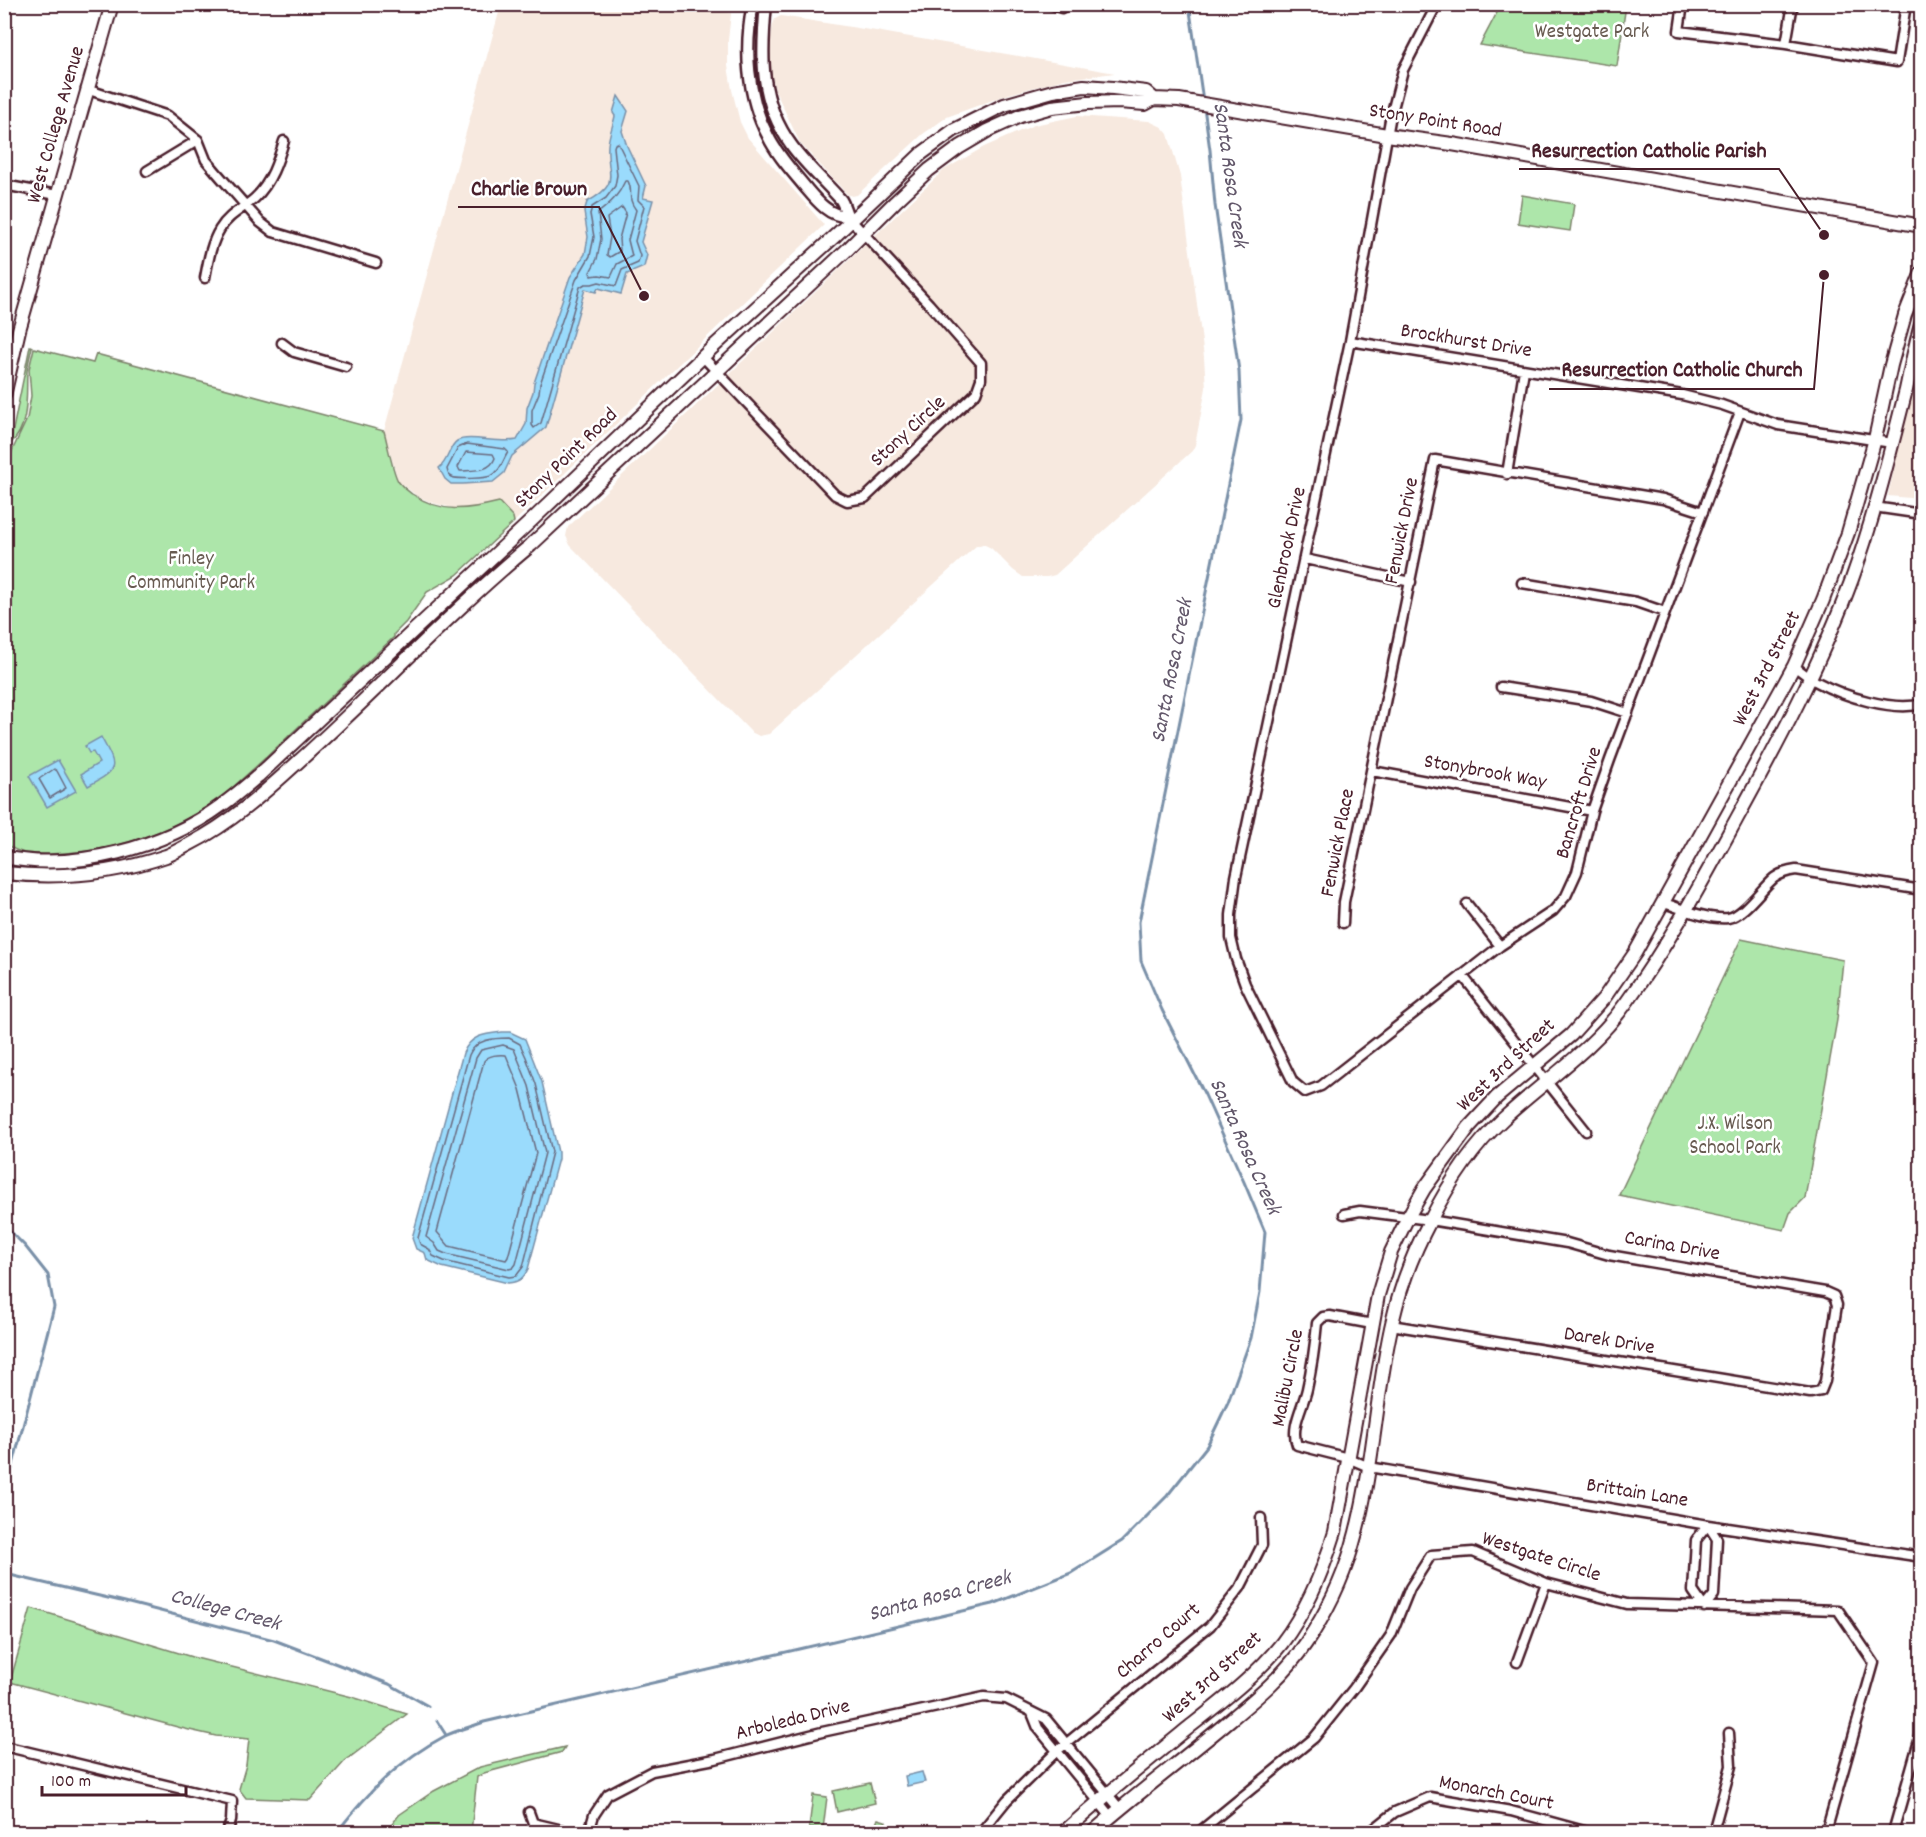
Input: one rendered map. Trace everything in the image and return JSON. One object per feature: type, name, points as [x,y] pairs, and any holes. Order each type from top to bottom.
[{"type":"main road","name":"West College Avenue","points":[[4,396],[19,330],[109,5]]},
{"type":"main road","name":"Stony Point Road","points":[[4,857],[49,862],[130,850],[167,837],[221,806],[258,776],[531,522],[849,218],[921,154],[954,130],[1004,105],[1053,91],[1084,87],[1113,88],[1146,92],[1154,99]]},
{"type":"main road","name":"Stony Point Road","points":[[9,874],[61,876],[112,871],[168,856],[216,830],[258,799],[929,170],[960,147],[987,131],[1020,116],[1052,107],[1109,102],[1145,104],[1154,99],[1179,100],[1463,146],[1922,226]]},
{"type":"main road","name":"West 3rd Street","points":[[1064,1833],[1103,1797],[1264,1663],[1282,1642],[1307,1602],[1325,1565],[1335,1532],[1382,1279],[1408,1217],[1424,1189],[1469,1127],[1497,1097],[1570,1035],[1604,998],[1635,953],[1664,903],[1794,666],[1823,600],[1848,533],[1875,439],[1891,364],[1905,315],[1922,272]]},
{"type":"main road","name":"West 3rd Street","points":[[1093,1833],[1256,1698],[1291,1664],[1316,1627],[1332,1597],[1352,1549],[1369,1467],[1391,1325],[1405,1276],[1430,1220],[1459,1170],[1488,1134],[1584,1051],[1614,1020],[1662,950],[1686,910],[1772,755],[1811,679],[1853,576],[1892,443],[1922,321]]},
{"type":"main road","points":[[9,874],[25,869],[79,866],[86,858]]},
{"type":"street","points":[[753,4],[748,42],[751,83],[755,103],[767,136],[800,180],[828,211],[849,218],[842,200],[791,145],[769,99],[763,71],[762,44],[766,4]]},
{"type":"street","points":[[1050,4],[1061,8],[1068,4]]},
{"type":"street","name":"Glenbrook Drive","points":[[1305,1092],[1293,1082],[1245,984],[1234,949],[1231,915],[1236,877],[1350,341],[1387,135],[1402,70],[1437,4]]},
{"type":"street","points":[[1683,4],[1679,31],[1786,44],[1897,62],[1906,4]]},
{"type":"street","points":[[1786,44],[1793,4]]},
{"type":"street","points":[[86,89],[168,116],[198,140],[206,160],[260,222],[273,232],[376,263]]},
{"type":"street","points":[[147,171],[198,140]]},
{"type":"street","points":[[205,278],[209,257],[219,230],[231,215],[256,197],[271,178],[284,141]]},
{"type":"street","points":[[4,186],[57,195]]},
{"type":"street","name":"Stony Circle","points":[[704,357],[835,495],[847,501],[865,498],[976,393],[981,379],[981,363],[849,218]]},
{"type":"street","name":"Brockhurst Drive","points":[[1350,341],[1682,395],[1722,405],[1795,429],[1892,443]]},
{"type":"street","points":[[282,343],[294,352],[346,367]]},
{"type":"street","points":[[1507,474],[1524,370]]},
{"type":"street","name":"Bancroft Drive","points":[[1305,1092],[1321,1086],[1500,946],[1553,911],[1566,896],[1577,872],[1592,811],[1740,412]]},
{"type":"street","name":"Fenwick Drive","points":[[1371,771],[1435,460],[1663,499],[1703,512]]},
{"type":"street","points":[[1874,507],[1922,514]]},
{"type":"street","points":[[1305,559],[1411,582]]},
{"type":"street","points":[[1522,583],[1636,602],[1665,612]]},
{"type":"street","points":[[1794,666],[1820,684],[1868,702],[1899,707],[1922,704]]},
{"type":"street","points":[[1501,687],[1591,702],[1628,713]]},
{"type":"street","name":"Stonybrook Way","points":[[1371,771],[1592,811]]},
{"type":"street","name":"Fenwick Place","points":[[1343,923],[1344,902],[1371,771]]},
{"type":"street","points":[[1664,903],[1709,916],[1728,918],[1737,914],[1774,878],[1796,870],[1922,890]]},
{"type":"street","points":[[1467,904],[1500,946]]},
{"type":"street","points":[[1462,975],[1587,1131]]},
{"type":"street","name":"Carina Drive","points":[[1344,1214],[1360,1212],[1430,1220],[1567,1243],[1609,1255],[1825,1292],[1834,1296],[1837,1305],[1825,1382],[1821,1391]]},
{"type":"street","name":"Malibu Circle","points":[[1348,1458],[1297,1444],[1294,1438],[1295,1429],[1306,1391],[1317,1323],[1323,1317],[1330,1316],[1372,1324]]},
{"type":"street","name":"Darek Drive","points":[[1391,1325],[1810,1393],[1821,1391]]},
{"type":"street","name":"Brittain Lane","points":[[1348,1458],[1369,1467],[1708,1525],[1922,1557]]},
{"type":"street","name":"Charro Court","points":[[981,1833],[1007,1800],[1057,1751],[1210,1626],[1240,1588],[1262,1545],[1261,1518]]},
{"type":"street","points":[[1708,1525],[1717,1539],[1715,1584],[1714,1595],[1704,1607],[1694,1591],[1695,1550],[1696,1539],[1708,1525]]},
{"type":"street","name":"Westgate Circle","points":[[1199,1833],[1314,1738],[1354,1688],[1391,1635],[1410,1588],[1431,1555],[1473,1552],[1546,1583],[1627,1604],[1838,1610],[1874,1663],[1826,1833]]},
{"type":"street","points":[[1517,1662],[1546,1583]]},
{"type":"street","name":"Arboleda Drive","points":[[589,1833],[594,1815],[608,1794],[652,1771],[715,1759],[832,1730],[984,1697],[1006,1699],[1046,1719],[1116,1813]]},
{"type":"street","name":"Arboleda Drive","points":[[1032,1713],[1038,1728],[1057,1751],[1103,1797]]},
{"type":"street","points":[[1893,1833],[1922,1730]]},
{"type":"street","points":[[1713,1833],[1731,1766],[1729,1733]]},
{"type":"street","points":[[4,1746],[232,1801],[231,1821],[227,1833]]},
{"type":"street","name":"Monarch Court","points":[[1370,1833],[1395,1812],[1430,1797],[1511,1811],[1588,1833]]},
{"type":"street","points":[[529,1812],[533,1823],[571,1833]]},
{"type":"shaded area","points":[[687,4],[731,13],[728,66],[740,122],[748,138],[824,225],[514,522],[513,517],[499,502],[483,507],[457,509],[417,496],[398,481],[384,431],[501,5]]},
{"type":"shaded area","points":[[781,16],[1115,73],[1065,79],[1009,94],[947,117],[923,134],[857,195],[852,196],[847,194],[800,143],[775,90],[769,50],[773,24],[775,19]]},
{"type":"shaded area","points":[[1077,116],[1149,121],[1162,127],[1168,134],[1180,176],[1204,357],[1206,388],[1192,451],[1055,575],[1023,577],[991,548],[983,544],[976,546],[769,734],[759,736],[751,732],[570,545],[566,536],[568,527],[944,170],[984,147],[1034,125]]},
{"type":"shaded area","points":[[1921,350],[1921,499],[1888,496],[1911,393]]},
{"type":"green space","name":"Westgate Park","points":[[1501,5],[1626,5],[1617,66],[1480,45]]},
{"type":"green space","points":[[1522,195],[1574,204],[1570,231],[1518,223]]},
{"type":"green space","points":[[30,346],[32,347],[27,371],[26,410],[21,429],[10,444]]},
{"type":"green space","name":"Finley Community Park","points":[[34,348],[93,363],[96,354],[384,431],[396,477],[401,485],[412,494],[434,505],[444,507],[476,507],[499,502],[513,517],[514,522],[457,575],[427,592],[394,637],[256,766],[215,801],[176,824],[111,847],[50,854],[18,851],[5,843],[5,478],[12,451],[27,419],[31,396],[29,369]]},
{"type":"green space","name":"J.X. Wilson School Park","points":[[1741,939],[1843,960],[1837,1020],[1805,1198],[1790,1213],[1784,1230],[1619,1195]]},
{"type":"green space","points":[[31,1608],[192,1657],[352,1697],[407,1714],[345,1761],[310,1800],[246,1798],[239,1789],[246,1765],[249,1739],[216,1736],[185,1729],[10,1682]]},
{"type":"green space","points":[[565,1747],[562,1752],[484,1773],[477,1777],[471,1832],[386,1832],[399,1815],[434,1791],[480,1767]]},
{"type":"green space","points":[[870,1783],[875,1803],[837,1812],[833,1791]]},
{"type":"green space","points":[[813,1795],[827,1797],[823,1829],[809,1828]]},
{"type":"green space","points":[[878,1819],[885,1821],[892,1829],[889,1832],[876,1832]]},
{"type":"water","points":[[618,96],[628,111],[622,131],[646,186],[643,198],[653,200],[641,242],[647,255],[644,267],[627,274],[621,294],[598,288],[596,292],[585,289],[546,427],[512,456],[504,473],[493,482],[451,484],[439,468],[457,441],[469,438],[517,440],[526,424],[527,408],[534,383],[570,277],[585,254],[588,237],[584,212],[587,202],[605,189],[610,178],[608,145]]},
{"type":"water","points":[[101,737],[113,762],[112,767],[106,776],[88,786],[81,774],[99,763],[93,752],[89,753],[85,746]]},
{"type":"water","points":[[58,760],[76,791],[47,807],[29,776]]},
{"type":"water","points":[[510,1032],[525,1039],[542,1082],[558,1152],[528,1269],[520,1279],[508,1283],[442,1267],[427,1260],[425,1253],[416,1249],[412,1238],[463,1053],[474,1039]]},
{"type":"water","points":[[922,1772],[925,1782],[907,1786],[905,1776]]},
{"type":"waterway","name":"Santa Rosa Creek","points":[[1189,4],[1203,101]]},
{"type":"waterway","name":"Santa Rosa Creek","points":[[337,1832],[385,1778],[428,1746],[459,1730],[484,1722],[993,1604],[1071,1573],[1122,1541],[1167,1496],[1207,1446],[1228,1402],[1251,1338],[1260,1292],[1265,1232],[1205,1095],[1162,1010],[1141,961],[1139,922],[1241,420],[1239,371],[1215,205],[1204,107]]},
{"type":"waterway","name":"College Creek","points":[[4,1225],[25,1246],[48,1275],[54,1307],[4,1499]]},
{"type":"waterway","name":"College Creek","points":[[4,1571],[14,1576],[274,1640],[389,1684],[428,1706]]},
{"type":"waterway","name":"College Creek","points":[[437,1721],[446,1735]]},
{"type":"place","name":"Resurrection Catholic Parish","points":[[1824,235]]},
{"type":"place","name":"Resurrection Catholic Church","points":[[1824,275]]},
{"type":"place","name":"Charlie Brown","points":[[644,296]]}]
